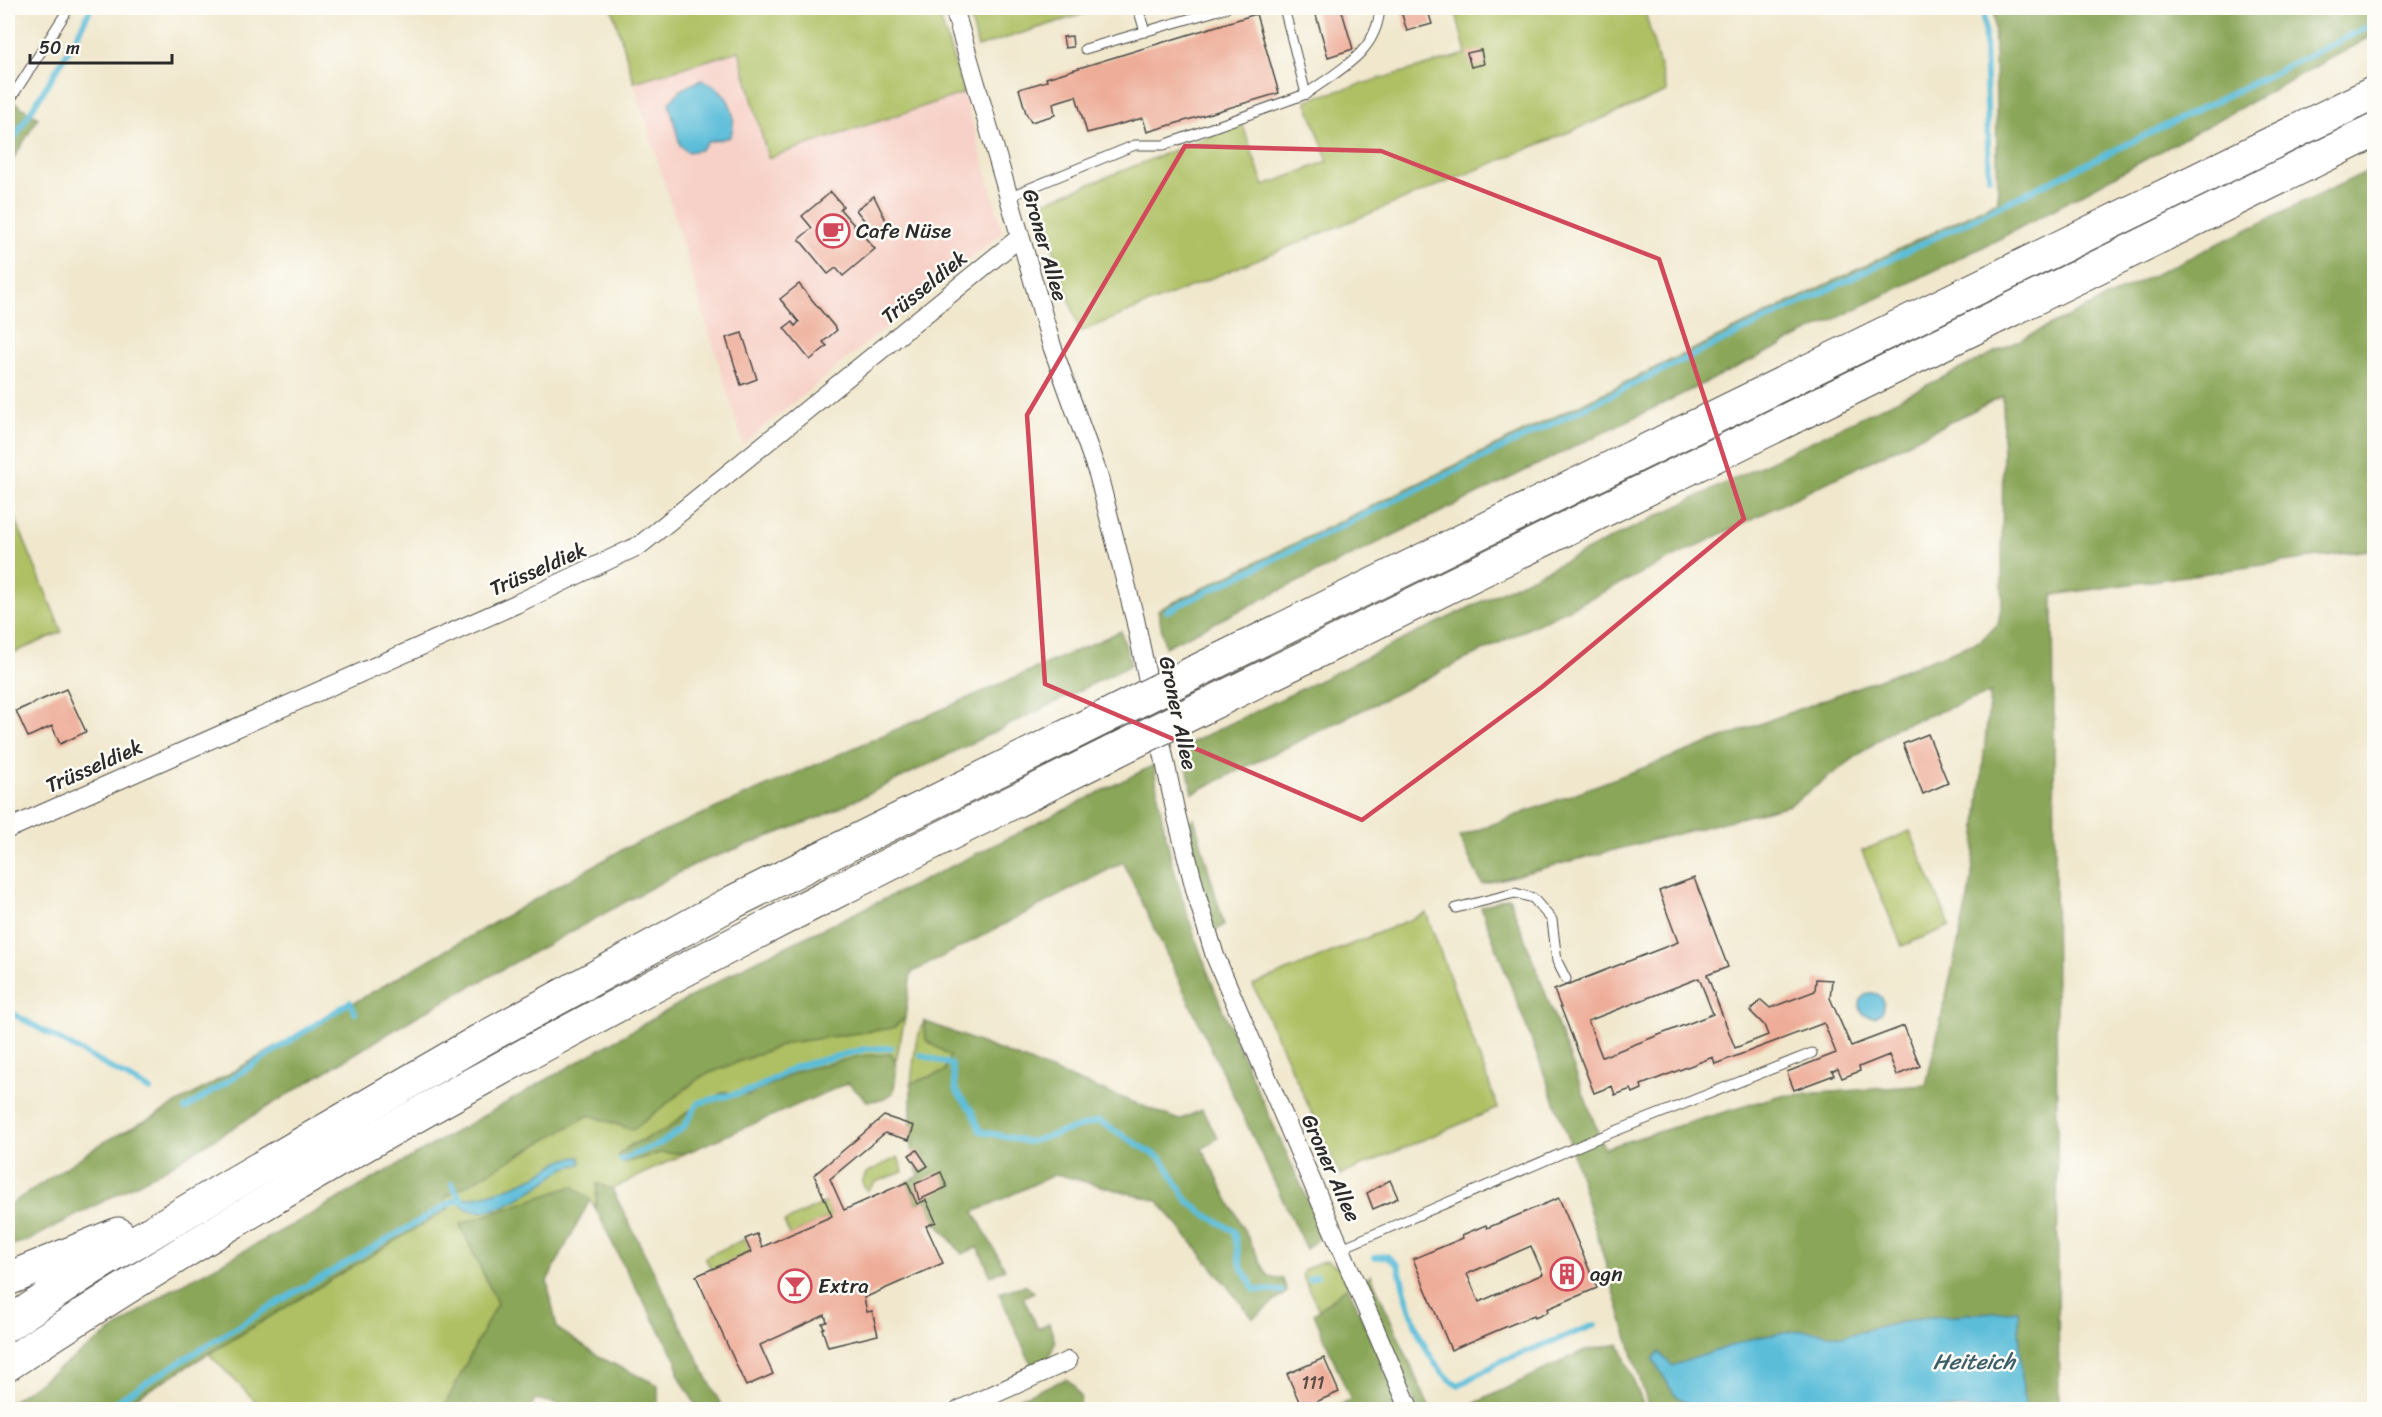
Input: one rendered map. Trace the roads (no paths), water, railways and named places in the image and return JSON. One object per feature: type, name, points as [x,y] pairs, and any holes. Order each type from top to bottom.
[{"type":"highway","points":[[8,1324],[92,1268],[481,1040],[733,902],[1193,673],[2374,93]]},
{"type":"highway","points":[[8,1365],[112,1295],[274,1197],[533,1049],[752,932],[2374,131]]},
{"type":"highway","points":[[8,1279],[108,1237],[194,1208]]},
{"type":"street","name":"Groner Allee","points":[[954,8],[972,62],[1019,238],[1052,346],[1098,474],[1136,619],[1176,814],[1215,956],[1410,1410]]},
{"type":"street","name":"Trüsseldiek","points":[[8,829],[526,599],[640,545],[1019,238]]},
{"type":"street","points":[[959,1410],[1068,1361]]},
{"type":"lane","points":[[8,103],[69,8]]},
{"type":"lane","points":[[1138,8],[1145,32]]},
{"type":"lane","points":[[1085,49],[1226,8]]},
{"type":"lane","points":[[1284,8],[1306,94]]},
{"type":"lane","points":[[1008,197],[1135,145],[1164,145],[1306,94],[1370,45],[1379,24],[1380,8]]},
{"type":"lane","points":[[1456,908],[1515,893],[1533,898],[1552,920],[1554,949],[1566,979]]},
{"type":"lane","points":[[1342,1248],[1588,1143],[1812,1053]]},
{"type":"water","points":[[701,80],[717,88],[729,102],[733,128],[730,137],[708,142],[700,150],[687,152],[680,145],[669,103],[682,89]]},
{"type":"water","points":[[1872,993],[1877,994],[1883,1000],[1883,1010],[1877,1016],[1872,1017],[1867,1016],[1861,1010],[1860,1005],[1861,1000],[1867,994]]},
{"type":"water","points":[[580,1157],[581,1164],[563,1169],[526,1195],[494,1209],[479,1212],[467,1209],[458,1199],[477,1197],[506,1189],[534,1177],[561,1161]]},
{"type":"water","name":"Heiteich","points":[[2018,1310],[2024,1409],[1695,1409],[1674,1394],[1653,1359],[1659,1352],[1672,1366],[1753,1338],[1802,1330],[1843,1336],[1919,1318]]},
{"type":"waterway","points":[[8,148],[72,45],[91,8]]},
{"type":"waterway","points":[[1984,8],[1989,177]]},
{"type":"waterway","points":[[1167,611],[2374,24]]},
{"type":"waterway","points":[[185,1109],[350,1002],[355,1013]]},
{"type":"waterway","points":[[8,1011],[150,1090]]},
{"type":"waterway","points":[[621,1160],[661,1143],[683,1128],[698,1103],[755,1089],[795,1067],[865,1049],[891,1048]]},
{"type":"waterway","points":[[921,1055],[952,1065],[956,1091],[972,1111],[980,1131],[1029,1142],[1099,1121],[1162,1159],[1187,1200],[1203,1213],[1234,1231],[1241,1267],[1255,1290],[1281,1291]]},
{"type":"waterway","points":[[452,1184],[462,1201]]},
{"type":"waterway","points":[[102,1410],[268,1308],[454,1201],[462,1200]]},
{"type":"waterway","points":[[1375,1257],[1387,1256],[1398,1265],[1406,1296],[1426,1349],[1446,1376],[1459,1385],[1501,1361],[1595,1325]]},
{"type":"waterway","points":[[1309,1279],[1317,1276]]},
{"type":"place","name":"Cafe Nüse","points":[[833,231]]},
{"type":"place","name":"agn","points":[[1567,1274]]},
{"type":"place","name":"Extra","points":[[795,1286]]}]
